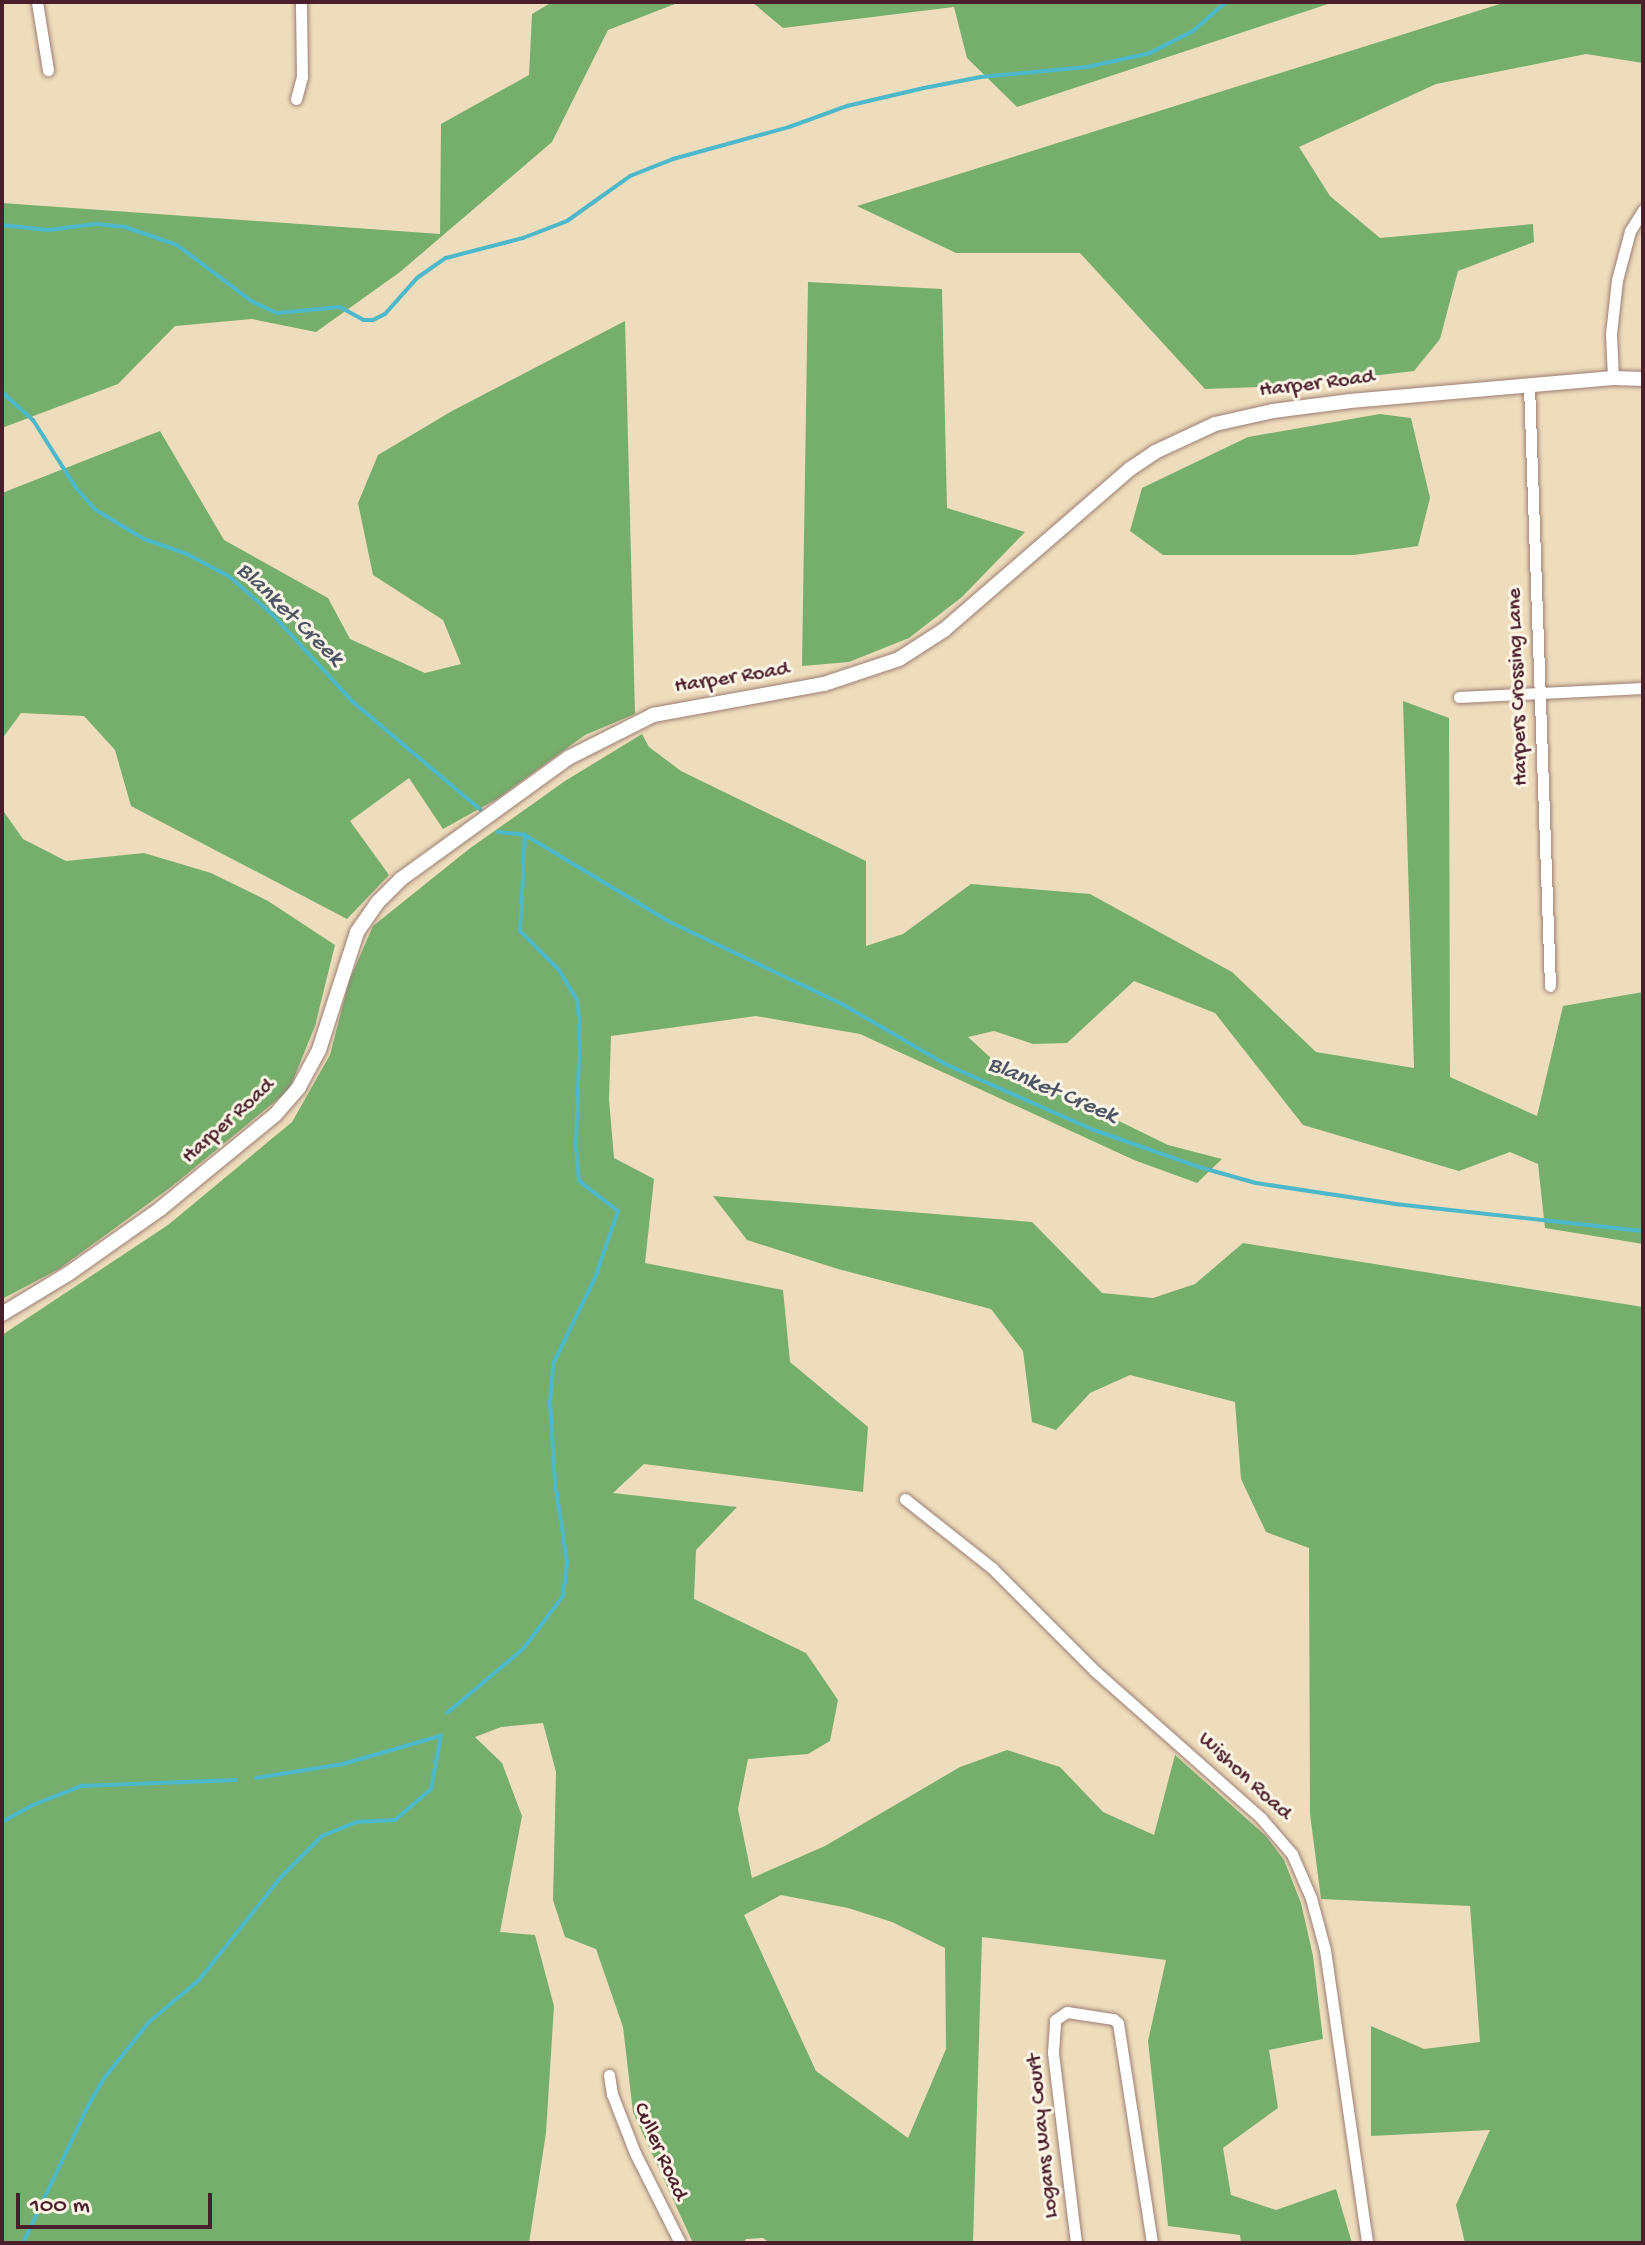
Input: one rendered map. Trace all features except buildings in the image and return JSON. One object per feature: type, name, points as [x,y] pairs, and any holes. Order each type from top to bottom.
[{"type":"street","points":[[37,2],[48,70]]},
{"type":"street","points":[[296,99],[302,77],[301,2]]},
{"type":"street","points":[[1613,378],[1611,334],[1617,280],[1630,231],[1643,210]]},
{"type":"street","name":"Harper Road","points":[[2,1314],[68,1274],[160,1209],[210,1172],[275,1115],[299,1087],[319,1050],[357,932],[377,903],[401,879],[568,758],[653,715],[801,690],[899,659],[954,621],[1051,534],[1130,469],[1155,452],[1215,424],[1273,411],[1529,385],[1613,378],[1643,379]]},
{"type":"street","name":"Harpers Crossing Lane","points":[[1529,385],[1550,986]]},
{"type":"street","points":[[1459,697],[1643,688]]},
{"type":"street","name":"Wishon Road","points":[[905,1499],[992,1568],[1095,1671],[1261,1818],[1292,1854],[1311,1898],[1325,1950],[1367,2243]]},
{"type":"street","name":"Logans Way Court","points":[[1076,2240],[1053,2052],[1055,2020],[1067,2012],[1113,2019],[1118,2023],[1152,2243]]},
{"type":"street","name":"Culler Road","points":[[609,2075],[612,2094],[635,2153],[680,2243]]},
{"type":"green space","points":[[552,2],[680,2],[608,30],[552,142],[400,272],[316,332],[252,319],[175,326],[118,384],[2,428],[2,203],[440,234],[441,124],[529,75],[532,14]]},
{"type":"green space","points":[[752,2],[1334,2],[1017,107],[967,58],[954,7],[783,28]]},
{"type":"green space","points":[[1506,2],[1643,2],[1643,63],[1586,54],[1436,84],[1299,147],[1330,196],[1380,238],[1533,224],[1534,242],[1458,271],[1440,339],[1414,371],[1286,386],[1205,389],[1080,253],[956,253],[857,206]]},
{"type":"green space","points":[[808,282],[942,289],[947,508],[1025,532],[962,597],[909,638],[849,662],[802,666]]},
{"type":"green space","points":[[625,321],[635,714],[585,735],[497,799],[443,829],[409,778],[350,821],[389,875],[347,919],[131,806],[115,750],[84,716],[21,713],[2,739],[2,493],[160,431],[224,540],[328,598],[350,639],[425,673],[461,664],[443,620],[373,575],[358,503],[378,455],[452,411]]},
{"type":"green space","points":[[1380,414],[1411,418],[1430,498],[1418,546],[1354,555],[1163,555],[1130,531],[1142,488],[1248,437]]},
{"type":"green space","points":[[1403,701],[1449,718],[1450,1077],[1537,1116],[1563,1006],[1643,992],[1643,1244],[1545,1228],[1538,1164],[1510,1152],[1459,1171],[1303,1125],[1215,1013],[1134,981],[1067,1043],[1033,1044],[994,1031],[968,1037],[992,1059],[1168,1145],[1222,1159],[1197,1183],[1134,1160],[860,1034],[756,1016],[611,1036],[609,1099],[614,1158],[654,1179],[645,1263],[783,1290],[790,1362],[868,1427],[863,1492],[644,1464],[613,1493],[737,1507],[696,1550],[694,1599],[806,1653],[838,1700],[830,1741],[808,1754],[748,1759],[738,1809],[752,1878],[825,1846],[960,1767],[1007,1750],[1060,1767],[1103,1812],[1154,1835],[1175,1755],[1266,1836],[1284,1860],[1301,1903],[1313,1956],[1323,2039],[1269,2050],[1278,2108],[1223,2148],[1231,2195],[1276,2210],[1336,2189],[1352,2243],[1241,2243],[1240,2235],[1168,2226],[1148,2041],[1166,1960],[982,1937],[973,2243],[770,2243],[763,2238],[746,2239],[743,2243],[693,2243],[633,2112],[623,2027],[596,1949],[565,1937],[553,1900],[556,1772],[543,1723],[501,1727],[475,1737],[502,1763],[522,1816],[500,1932],[535,1935],[554,2006],[546,2133],[529,2243],[2,2243],[2,1335],[168,1225],[292,1122],[330,1055],[349,981],[373,926],[469,849],[565,781],[642,734],[649,747],[681,771],[866,861],[866,946],[903,934],[971,884],[1090,894],[1232,972],[1316,1052],[1414,1068]],"holes":[[[781,1895],[848,1908],[892,1922],[945,1948],[946,2049],[908,2138],[816,2071],[744,1915]]]},
{"type":"green space","points":[[2,809],[23,839],[66,861],[144,853],[211,873],[268,901],[335,945],[315,1026],[289,1090],[171,1187],[59,1269],[2,1299]]},
{"type":"green space","points":[[713,1196],[1032,1222],[1102,1293],[1153,1298],[1195,1284],[1243,1243],[1643,1307],[1643,2243],[1465,2243],[1456,2205],[1490,2130],[1371,2136],[1371,2026],[1424,2049],[1480,2042],[1470,1906],[1321,1899],[1310,1814],[1309,1548],[1266,1532],[1241,1479],[1235,1402],[1130,1375],[1090,1393],[1056,1430],[1032,1422],[1023,1351],[991,1309],[838,1269],[747,1240]]},
{"type":"waterway","points":[[2,225],[48,230],[96,224],[125,227],[177,245],[253,302],[277,313],[340,307],[363,320],[373,320],[385,314],[417,278],[446,258],[523,238],[567,221],[630,176],[673,159],[789,127],[847,106],[924,88],[981,77],[1087,67],[1150,53],[1193,31],[1226,2]]},
{"type":"waterway","name":"Blanket Creek","points":[[2,392],[33,420],[76,488],[96,510],[144,539],[187,554],[230,577],[272,614],[353,702],[481,810]]},
{"type":"waterway","name":"Blanket Creek","points":[[498,832],[525,835],[670,922],[842,1004],[947,1065],[1094,1130],[1199,1167],[1256,1183],[1395,1204],[1643,1231]]},
{"type":"waterway","points":[[447,1713],[523,1649],[563,1596],[567,1562],[555,1483],[550,1402],[553,1364],[595,1278],[618,1211],[579,1181],[576,1143],[580,1028],[577,1000],[559,970],[520,931],[525,835]]},
{"type":"waterway","points":[[23,2243],[88,2106],[105,2077],[149,2022],[199,1980],[280,1878],[322,1836],[356,1822],[395,1820],[431,1789],[441,1735]]},
{"type":"waterway","points":[[256,1778],[343,1764],[440,1736]]},
{"type":"waterway","points":[[2,1822],[33,1805],[81,1786],[236,1780]]}]
